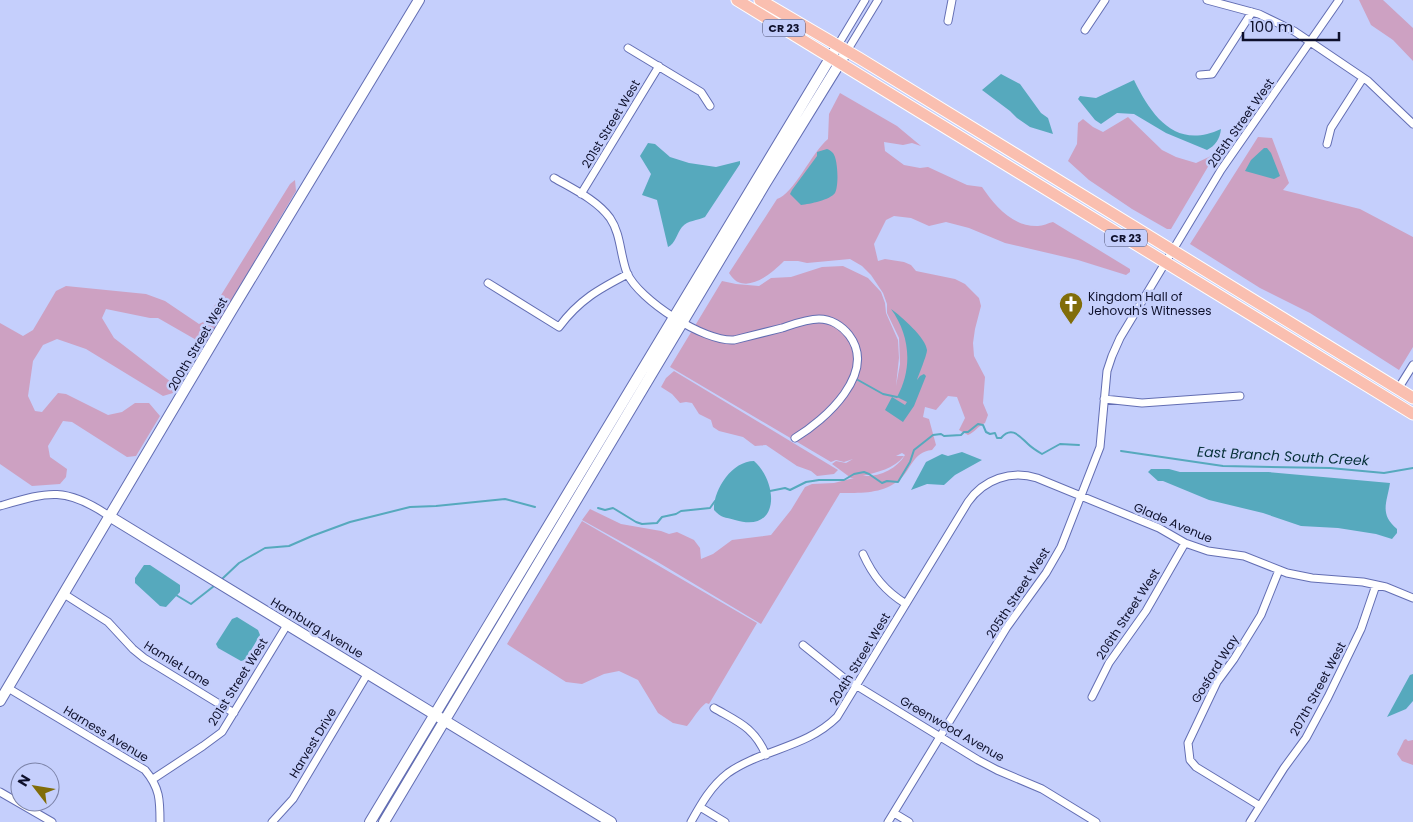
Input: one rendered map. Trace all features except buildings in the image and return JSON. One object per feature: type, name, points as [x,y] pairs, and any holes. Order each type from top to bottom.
[{"type":"main road","name":"200th Street West","points":[[0,701],[419,0]]},
{"type":"main road","name":"CR 23","points":[[737,0],[1413,414]]},
{"type":"main road","name":"CR 23","points":[[760,0],[842,48],[1413,398]]},
{"type":"main road","points":[[384,822],[440,717],[674,316],[842,48]]},
{"type":"main road","points":[[370,822],[440,717],[684,322],[766,184],[835,59]]},
{"type":"main road","name":"Hamburg Avenue","points":[[109,516],[610,822]]},
{"type":"street","points":[[842,48],[865,0]]},
{"type":"street","points":[[842,48],[878,0]]},
{"type":"street","points":[[948,20],[952,0]]},
{"type":"street","points":[[1085,30],[1105,0]]},
{"type":"street","points":[[1207,0],[1274,20],[1311,42],[1363,78],[1413,124]]},
{"type":"street","name":"205th Street West","points":[[888,822],[1007,628],[1051,566],[1064,541],[1100,447],[1107,372],[1114,351],[1221,170],[1339,0]]},
{"type":"street","points":[[1200,75],[1212,74],[1252,12]]},
{"type":"street","points":[[628,48],[701,92],[710,106]]},
{"type":"street","name":"201st Street West","points":[[582,194],[659,66]]},
{"type":"street","points":[[1327,144],[1331,128],[1363,78]]},
{"type":"street","points":[[554,178],[582,194],[604,211],[614,226],[628,274],[645,297],[709,336],[724,341],[740,339],[820,319],[839,326],[847,333],[857,353],[856,370],[853,377],[838,402],[828,414],[810,429],[795,438]]},
{"type":"street","points":[[488,284],[560,327],[569,314],[590,295],[628,274]]},
{"type":"street","points":[[1398,389],[1413,365]]},
{"type":"street","points":[[1104,399],[1142,403],[1240,396]]},
{"type":"street","name":"Glade Avenue","points":[[966,505],[974,494],[990,482],[1002,477],[1019,475],[1037,478],[1081,498],[1102,504],[1159,528],[1185,543],[1208,551],[1244,556],[1279,570],[1312,578],[1376,585],[1413,598]]},
{"type":"street","name":"Hamburg Avenue","points":[[0,506],[37,495],[54,493],[78,498],[109,516]]},
{"type":"street","name":"204th Street West","points":[[691,822],[713,787],[728,774],[743,765],[812,737],[827,727],[841,712],[966,505]]},
{"type":"street","name":"206th Street West","points":[[1092,697],[1106,669],[1146,611],[1185,543]]},
{"type":"street","points":[[862,554],[882,586],[906,604]]},
{"type":"street","name":"Gosford Way","points":[[1260,806],[1196,767],[1190,760],[1188,743],[1217,682],[1234,659],[1261,615],[1279,570]]},
{"type":"street","name":"207th Street West","points":[[1250,822],[1306,738],[1328,697],[1361,629],[1376,585]]},
{"type":"street","name":"Hamlet Lane","points":[[64,594],[108,622],[144,658],[234,713]]},
{"type":"street","name":"201st Street West","points":[[153,779],[220,734],[287,625]]},
{"type":"street","name":"Greenwood Avenue","points":[[803,645],[830,668],[857,686],[941,737],[991,767],[1048,792],[1096,822]]},
{"type":"street","name":"Harvest Drive","points":[[272,822],[293,799],[368,673]]},
{"type":"street","name":"Harness Avenue","points":[[8,688],[139,766],[153,779],[158,790],[160,822]]},
{"type":"street","points":[[714,708],[751,731],[766,755]]},
{"type":"street","points":[[0,792],[52,822]]},
{"type":"street","points":[[700,806],[725,822]]},
{"type":"street","points":[[894,813],[909,822]]},
{"type":"shaded area","points":[[1359,0],[1383,0],[1413,28],[1413,61],[1393,40],[1371,25]]},
{"type":"shaded area","points":[[1001,74],[1020,84],[1041,113],[1048,118],[1053,134],[1030,127],[982,90]]},
{"type":"shaded area","points":[[1134,80],[1149,106],[1167,126],[1178,132],[1191,135],[1205,134],[1221,129],[1217,142],[1207,150],[1166,133],[1134,114],[1117,113],[1101,124],[1095,120],[1078,99],[1080,96],[1096,98]]},
{"type":"shaded area","points":[[840,93],[897,126],[921,146],[912,143],[903,145],[884,142],[885,151],[904,165],[920,168],[928,167],[967,185],[982,187],[999,208],[1013,219],[1021,223],[1040,226],[1053,222],[1130,269],[1130,272],[1126,275],[1078,260],[1005,243],[969,228],[946,222],[929,226],[911,218],[894,216],[886,220],[874,244],[878,261],[885,259],[904,262],[911,265],[916,271],[955,279],[965,284],[979,298],[981,306],[973,343],[974,356],[985,377],[983,403],[988,415],[985,423],[968,435],[959,430],[965,418],[957,397],[948,396],[936,410],[925,407],[923,417],[929,419],[936,445],[932,450],[920,454],[903,476],[893,485],[871,492],[840,493],[761,624],[656,561],[582,520],[590,509],[621,524],[669,534],[677,532],[694,540],[700,548],[701,559],[713,554],[732,540],[771,535],[791,510],[805,487],[812,484],[834,483],[854,478],[851,478],[832,464],[836,461],[846,463],[853,459],[844,462],[836,460],[831,462],[670,367],[722,281],[736,284],[759,286],[771,278],[791,277],[822,267],[843,266],[868,278],[881,292],[886,313],[898,340],[899,358],[896,386],[900,364],[899,338],[887,313],[887,304],[883,293],[871,275],[862,266],[850,259],[807,263],[784,261],[763,278],[744,284],[737,281],[729,273],[777,199],[783,196],[796,182],[828,139],[829,114]],"holes":[[[902,453],[905,455],[902,460],[887,471],[863,476],[890,467],[904,456],[896,456]]]},
{"type":"shaded area","points":[[1128,117],[1162,150],[1176,157],[1196,163],[1211,156],[1212,160],[1171,229],[1167,229],[1132,209],[1089,180],[1068,161],[1077,144],[1078,123],[1083,119],[1103,132]]},
{"type":"shaded area","points":[[1258,137],[1272,138],[1289,183],[1283,190],[1360,209],[1413,237],[1413,347],[1399,370],[1310,313],[1260,288],[1190,244]]},
{"type":"shaded area","points":[[648,143],[655,144],[670,157],[689,163],[716,167],[740,161],[740,164],[705,217],[684,225],[668,247],[657,200],[642,195],[651,174],[640,156]]},
{"type":"shaded area","points":[[1264,148],[1267,148],[1271,153],[1280,176],[1274,179],[1245,171],[1251,160]]},
{"type":"shaded area","points":[[827,149],[835,156],[837,166],[835,193],[824,200],[801,205],[790,194],[817,156],[817,152]]},
{"type":"shaded area","points":[[295,180],[296,191],[205,345],[158,318],[106,309],[102,318],[114,338],[171,382],[173,393],[163,396],[86,349],[57,339],[43,345],[33,361],[28,396],[35,411],[42,412],[58,393],[66,394],[108,415],[122,412],[135,403],[149,403],[160,416],[136,456],[127,457],[72,422],[63,421],[48,446],[50,457],[67,469],[66,477],[60,484],[32,486],[0,464],[0,323],[23,336],[33,330],[56,291],[66,286],[146,294],[165,301],[199,324],[205,321],[290,184]]},
{"type":"shaded area","points":[[891,309],[918,334],[926,345],[927,350],[917,380],[924,374],[926,376],[914,406],[903,422],[885,410],[892,397],[905,405],[907,402],[897,397],[905,375],[907,352],[902,330]]},
{"type":"shaded area","points":[[674,371],[838,470],[834,474],[817,476],[811,471],[797,466],[766,445],[755,446],[743,437],[719,431],[713,427],[711,420],[699,414],[692,403],[680,403],[672,394],[661,387],[666,378]]},
{"type":"shaded area","points":[[962,452],[982,460],[955,475],[944,485],[927,484],[911,490],[926,462],[942,454],[948,456]]},
{"type":"shaded area","points":[[754,461],[768,481],[771,504],[768,513],[761,520],[750,522],[719,515],[714,510],[715,502],[720,486],[725,478],[738,466]]},
{"type":"shaded area","points":[[1151,469],[1169,469],[1180,472],[1268,472],[1390,483],[1386,513],[1391,524],[1397,529],[1397,533],[1392,539],[1376,534],[1338,528],[1301,526],[1263,513],[1209,500],[1163,481],[1158,481],[1148,472]]},
{"type":"shaded area","points":[[582,521],[757,623],[709,704],[703,705],[687,726],[673,723],[658,713],[638,680],[619,671],[604,674],[582,684],[566,682],[507,644]]},
{"type":"shaded area","points":[[144,565],[150,565],[180,585],[180,592],[166,607],[160,606],[135,583],[135,578]]},
{"type":"shaded area","points":[[237,617],[258,630],[260,635],[245,660],[241,661],[218,648],[216,644],[232,619]]},
{"type":"shaded area","points":[[1413,674],[1413,701],[1406,709],[1387,717],[1410,675]]},
{"type":"shaded area","points":[[1406,739],[1408,741],[1413,740],[1413,765],[1402,761],[1397,754]]},
{"type":"waterway","points":[[858,380],[883,394],[897,397]]},
{"type":"waterway","name":"East Branch South Creek","points":[[770,491],[785,488],[790,490],[806,482],[819,480],[844,480],[854,474],[864,472],[882,483],[887,481],[898,482],[910,462],[914,450],[933,435],[961,435],[978,424],[983,425],[986,432],[990,434],[995,433],[997,438],[1012,432],[1042,454],[1060,444],[1079,445]]},
{"type":"waterway","name":"East Branch South Creek","points":[[1121,451],[1223,466],[1330,468],[1384,473],[1413,468]]},
{"type":"waterway","name":"East Branch South Creek","points":[[222,579],[239,563],[265,548],[289,546],[350,522],[410,507],[505,499],[535,507]]},
{"type":"waterway","name":"East Branch South Creek","points":[[598,508],[605,510],[613,508],[642,524],[657,523],[662,517],[681,511],[710,508],[715,501]]},
{"type":"waterway","name":"East Branch South Creek","points":[[176,595],[191,604],[214,586]]},
{"type":"place","name":"Kingdom Hall of Jehovah's Witnesses","points":[[1071,325]]}]
